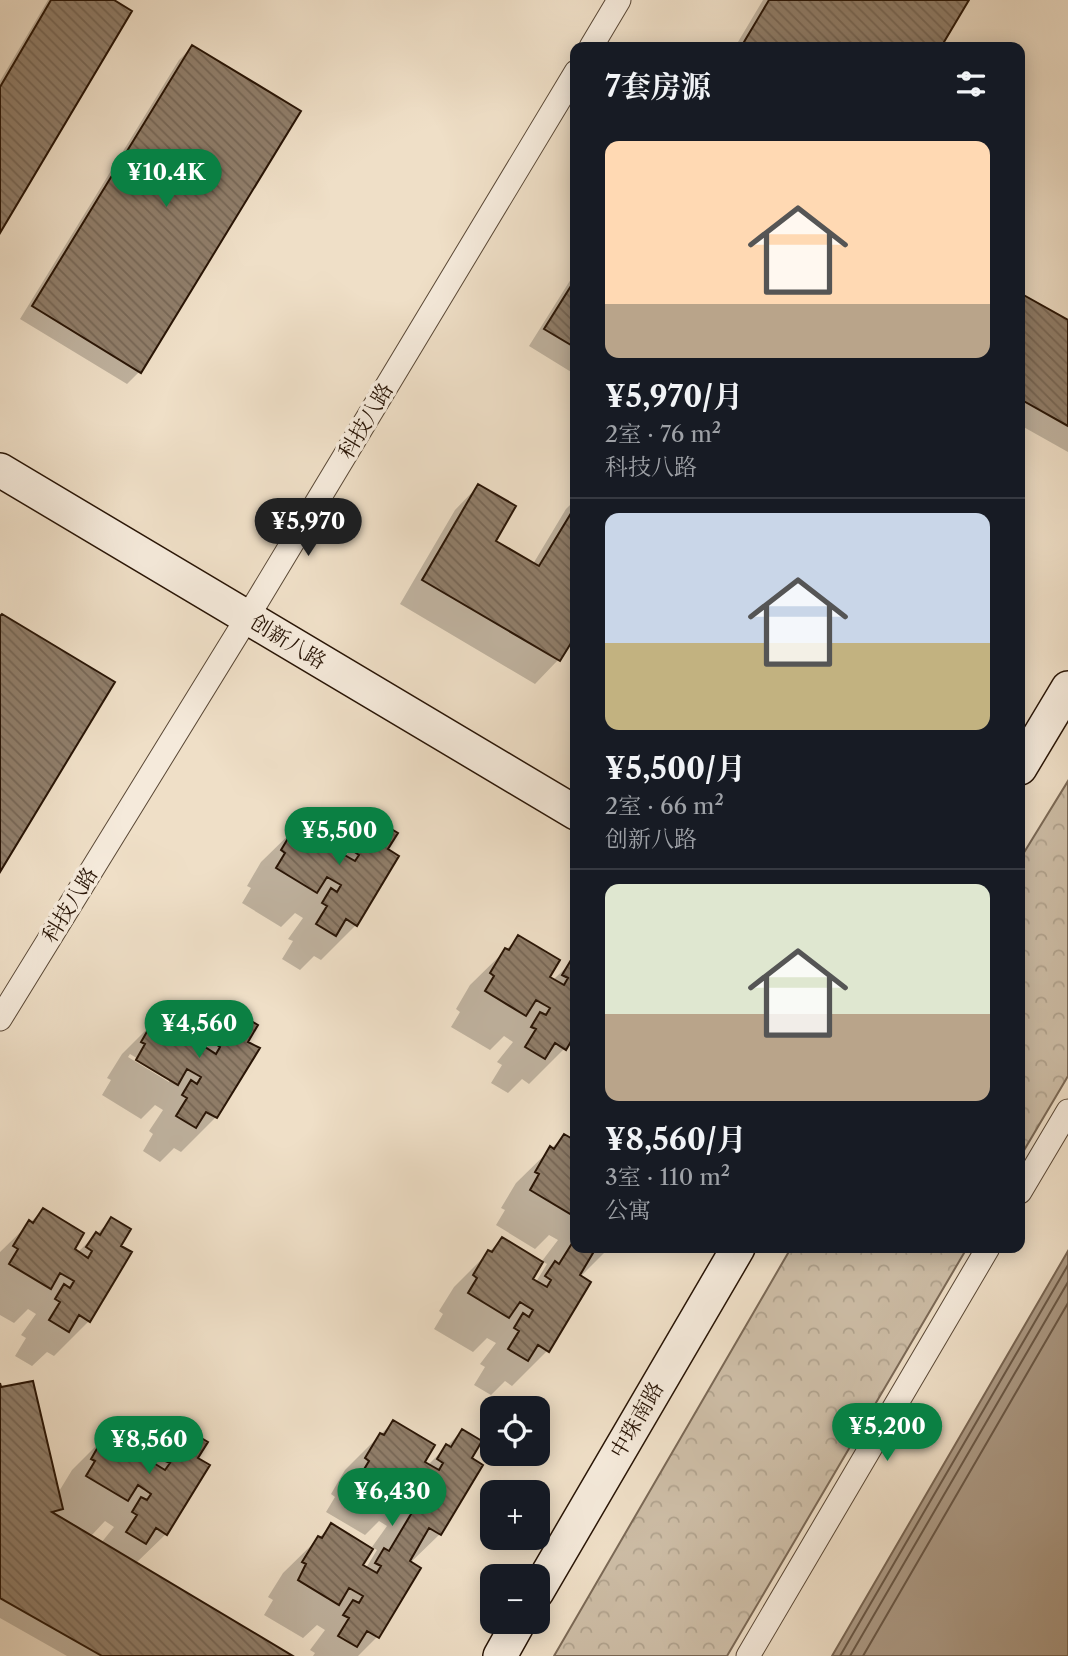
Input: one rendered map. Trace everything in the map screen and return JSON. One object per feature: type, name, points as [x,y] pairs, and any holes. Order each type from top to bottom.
[{"type":"street","points":[[594,42],[619,0]]},
{"type":"street","name":"科技八路","points":[[0,1019],[247,618],[570,82]]},
{"type":"street","name":"创新八路","points":[[0,470],[570,809]]},
{"type":"street","points":[[1025,760],[1068,688]]},
{"type":"street","points":[[1025,1184],[1068,1111]]},
{"type":"street","name":"中珠南路","points":[[550,1570],[735,1253]]},
{"type":"street","points":[[748,1656],[985,1253]]},
{"type":"street","points":[[500,1656],[512,1634]]},
{"type":"green space","points":[[1068,781],[1068,1076],[1025,1149],[1025,851]]},
{"type":"green space","points":[[788,1253],[964,1253],[727,1656],[554,1656]]},
{"type":"water","points":[[1068,1251],[1068,1656],[832,1656]]},
{"type":"building","points":[[51,0],[114,0],[132,11],[0,233],[0,87]]},
{"type":"building","points":[[769,0],[969,0],[944,42],[744,42]]},
{"type":"building","points":[[192,45],[301,111],[141,373],[32,306]]},
{"type":"building","points":[[570,288],[570,344],[544,329]]},
{"type":"building","points":[[1025,296],[1068,320],[1068,426],[1025,402]]},
{"type":"building","points":[[478,484],[516,506],[496,541],[539,566],[570,515],[570,645],[560,661],[422,580]]},
{"type":"building","points":[[2,614],[115,682],[0,872],[0,616]]},
{"type":"building","points":[[310,811],[351,837],[341,853],[355,861],[359,855],[353,851],[362,836],[367,839],[378,821],[398,833],[388,849],[399,856],[357,926],[346,919],[336,936],[316,924],[327,906],[322,903],[331,888],[337,892],[341,885],[327,877],[317,893],[276,868],[285,853],[281,850],[296,825],[300,827]]},
{"type":"building","points":[[518,935],[560,960],[550,977],[564,985],[568,978],[562,975],[570,962],[570,1043],[566,1050],[555,1043],[545,1059],[525,1047],[536,1029],[531,1027],[540,1012],[546,1015],[550,1008],[536,1000],[526,1016],[485,991],[494,976],[490,973],[505,948],[509,950]]},
{"type":"building","points":[[170,1004],[212,1029],[202,1045],[216,1054],[220,1047],[214,1043],[223,1028],[227,1031],[238,1013],[258,1025],[248,1042],[260,1048],[217,1118],[206,1112],[196,1128],[176,1116],[187,1098],[182,1095],[191,1080],[197,1084],[201,1077],[187,1069],[178,1085],[136,1060],[145,1044],[141,1042],[156,1016],[161,1019]]},
{"type":"building","points":[[564,1134],[570,1138],[570,1214],[530,1190],[539,1174],[535,1172],[550,1146],[554,1149]]},
{"type":"building","points":[[43,1208],[84,1233],[75,1249],[88,1258],[92,1251],[86,1247],[96,1232],[100,1235],[111,1217],[131,1229],[121,1246],[132,1252],[90,1322],[79,1315],[69,1332],[49,1320],[60,1302],[55,1299],[64,1284],[70,1288],[74,1281],[60,1273],[51,1289],[9,1264],[18,1249],[13,1246],[29,1220],[33,1223]]},
{"type":"building","points":[[502,1237],[543,1262],[533,1279],[547,1287],[551,1280],[545,1276],[555,1261],[559,1264],[570,1247],[570,1253],[593,1253],[580,1275],[591,1282],[549,1352],[538,1345],[528,1361],[508,1349],[519,1331],[514,1328],[523,1313],[529,1317],[533,1310],[520,1302],[509,1318],[468,1293],[477,1278],[473,1275],[488,1250],[492,1252]]},
{"type":"building","points":[[33,1381],[63,1509],[52,1512],[293,1656],[102,1656],[0,1598],[0,1383],[1,1387]]},
{"type":"building","points":[[120,1420],[161,1446],[152,1462],[165,1470],[170,1463],[163,1460],[173,1445],[177,1448],[188,1430],[208,1442],[198,1458],[210,1465],[167,1535],[156,1528],[146,1544],[126,1532],[137,1515],[132,1512],[141,1497],[147,1500],[151,1494],[138,1485],[128,1501],[86,1476],[95,1461],[91,1459],[106,1433],[111,1436]]},
{"type":"building","points":[[393,1420],[435,1445],[425,1462],[439,1470],[443,1463],[437,1459],[446,1444],[451,1447],[462,1429],[480,1440],[472,1458],[482,1466],[441,1535],[429,1528],[410,1561],[421,1568],[379,1638],[367,1631],[357,1647],[338,1636],[349,1618],[343,1615],[353,1600],[359,1603],[363,1596],[349,1588],[339,1605],[298,1580],[306,1564],[302,1562],[318,1536],[322,1538],[331,1523],[373,1549],[363,1565],[377,1573],[381,1566],[375,1563],[384,1548],[389,1551],[411,1514],[406,1511],[415,1496],[421,1500],[425,1493],[411,1485],[401,1501],[360,1476],[369,1461],[365,1458],[380,1433],[384,1435]]}]
